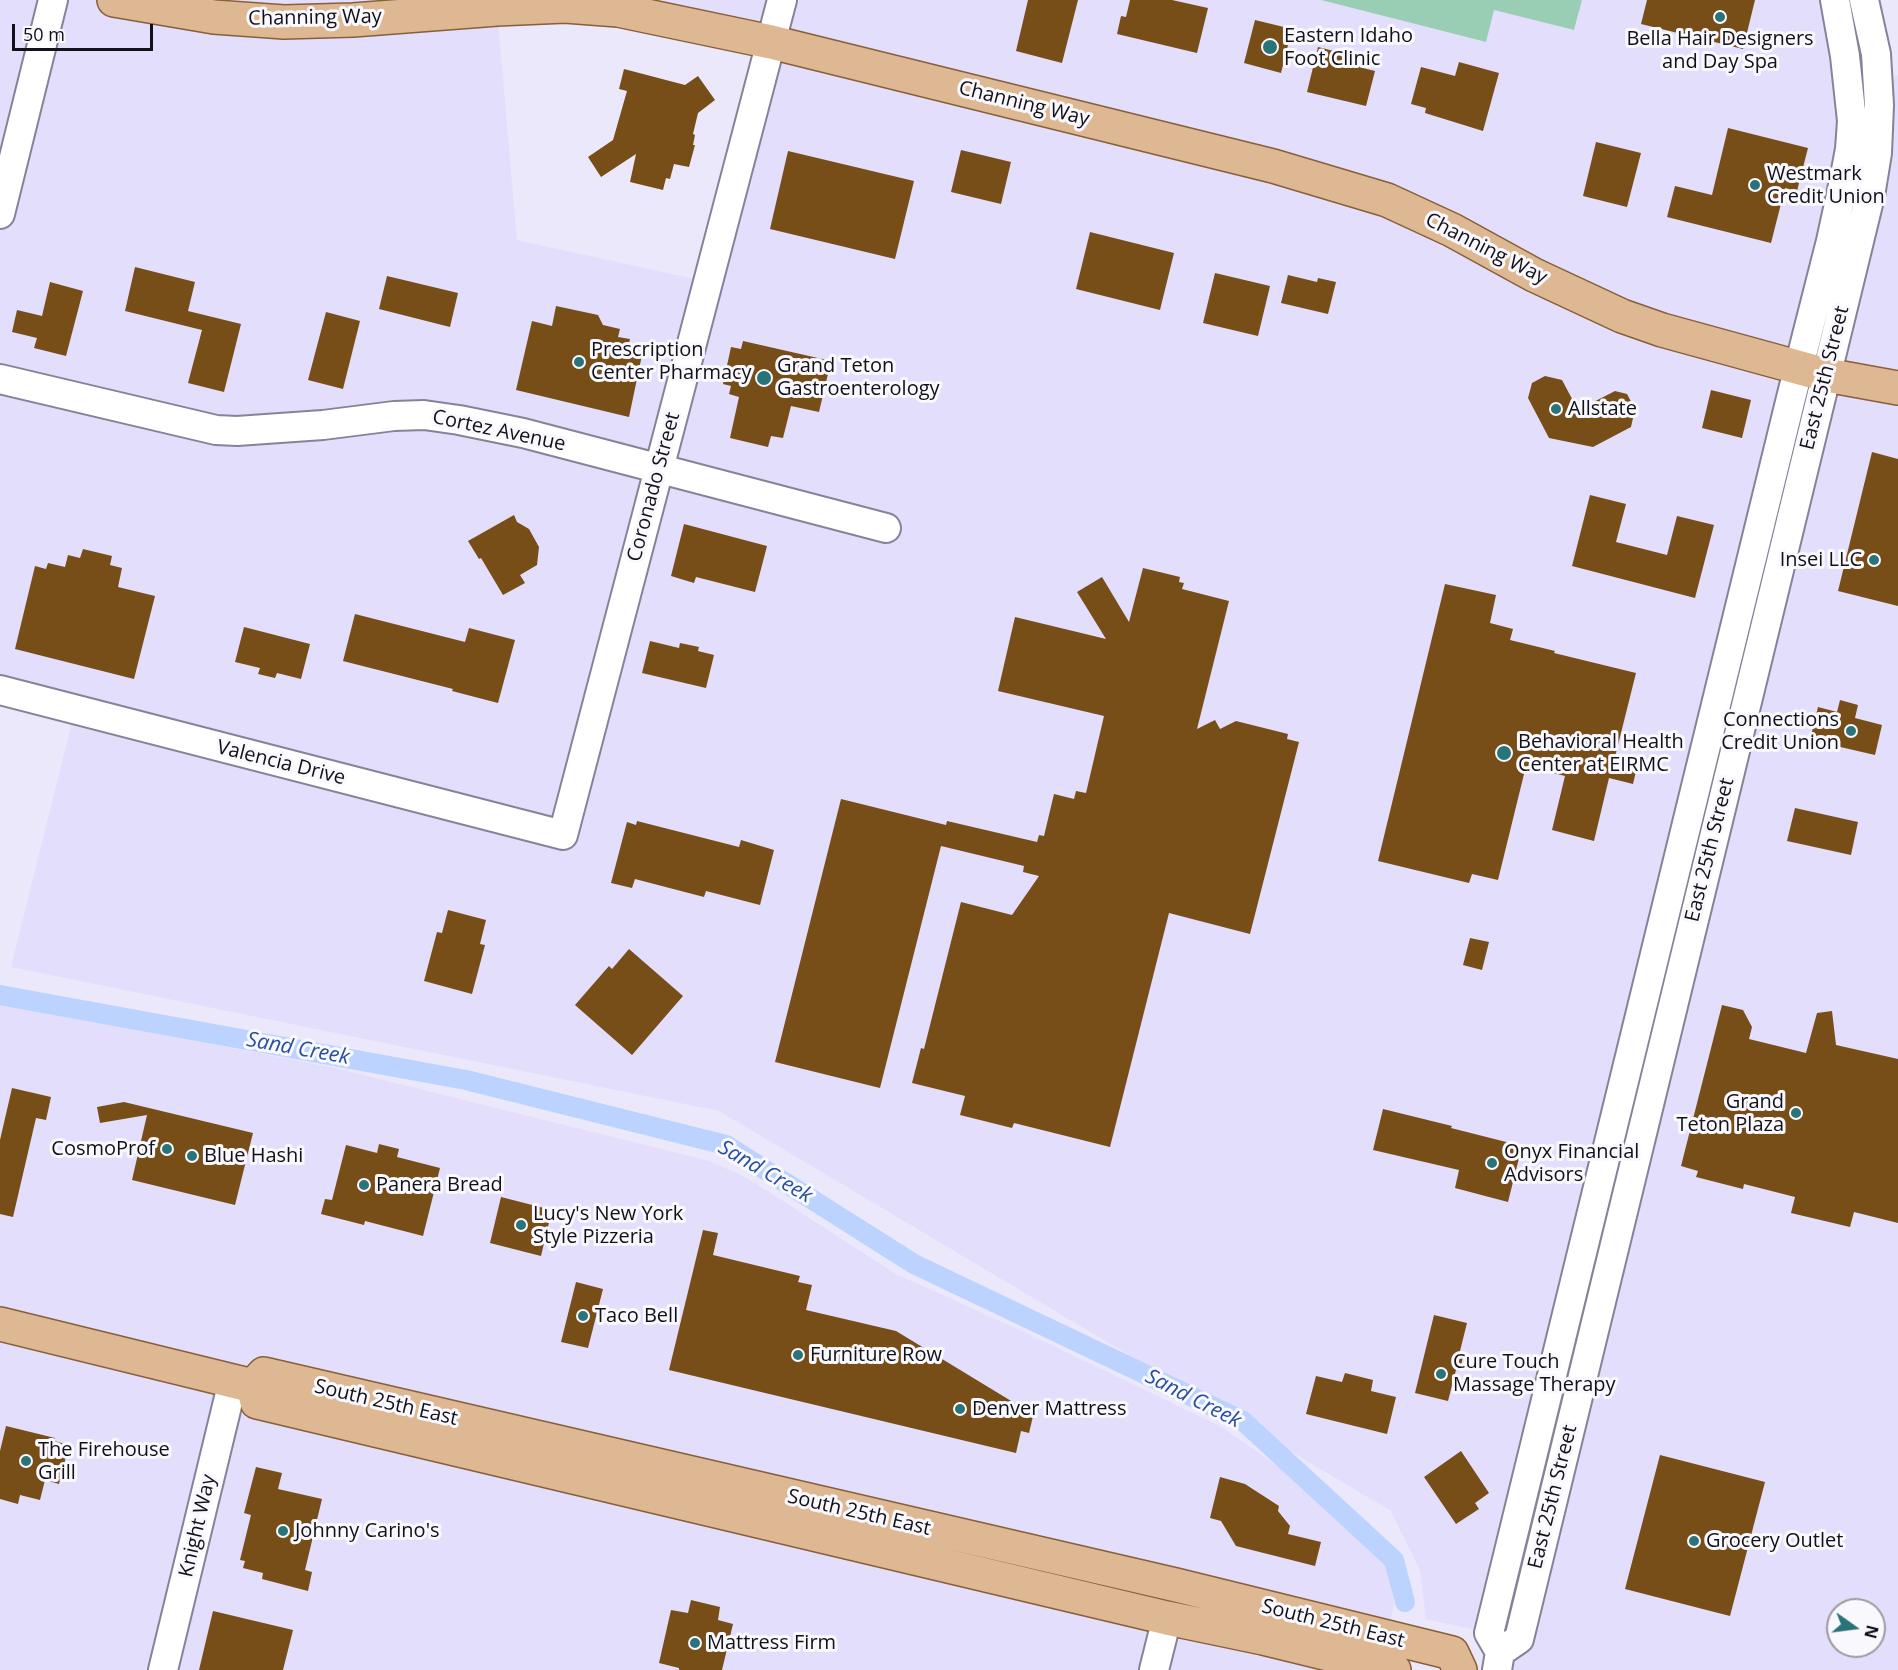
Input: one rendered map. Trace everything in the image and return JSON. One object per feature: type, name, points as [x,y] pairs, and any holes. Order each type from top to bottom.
[{"type":"main road","name":"Channing Way","points":[[114,0],[214,17],[284,22],[353,20],[565,6],[618,10],[771,42],[1273,166],[1387,200],[1452,230],[1534,275],[1622,316],[1662,330],[1812,371],[1898,388]]},
{"type":"main road","points":[[0,1324],[243,1384]]},
{"type":"main road","name":"South 25th East","points":[[243,1384],[257,1402],[691,1489],[1095,1566],[1452,1653],[1460,1670]]},
{"type":"main road","name":"South 25th East","points":[[691,1489],[1016,1582],[1394,1670]]},
{"type":"main road","points":[[1016,1582],[1047,1575],[1085,1581],[1093,1574],[1095,1566]]},
{"type":"street","points":[[0,214],[53,0]]},
{"type":"street","name":"Coronado Street","points":[[563,835],[782,0]]},
{"type":"street","name":"East 25th Street","points":[[1498,1661],[1519,1639],[1812,371],[1831,241],[1850,149],[1852,121],[1845,56],[1835,0]]},
{"type":"street","name":"East 25th Street","points":[[1812,371],[1870,196],[1877,153],[1876,54],[1864,0]]},
{"type":"street","name":"Cortez Avenue","points":[[0,379],[216,430],[237,431],[323,425],[394,416],[424,415],[522,433],[886,528]]},
{"type":"street","name":"Valencia Drive","points":[[0,690],[563,835]]},
{"type":"street","name":"Knight Way","points":[[163,1670],[243,1384]]},
{"type":"street","points":[[1154,1670],[1167,1618]]},
{"type":"shaded area","points":[[0,0],[1321,0],[1485,42],[1494,9],[1574,30],[1582,0],[1832,0],[1850,149],[1489,1633],[1426,1619],[1420,1570],[1391,1511],[719,1111],[11,967],[75,710],[0,690]],"holes":[[[497,9],[771,43],[708,282],[517,240]]]},
{"type":"shaded area","points":[[1898,75],[1898,1670],[1511,1670],[1826,375],[1877,82]]},
{"type":"shaded area","points":[[0,1005],[335,1068],[710,1161],[749,1179],[896,1274],[1018,1329],[1222,1427],[1290,1475],[1386,1561],[1394,1605],[1380,1670],[0,1670]]},
{"type":"green space","points":[[1321,0],[1582,0],[1574,30],[1494,10],[1486,42]]},
{"type":"building","points":[[1028,0],[1078,0],[1062,63],[1016,51]]},
{"type":"building","points":[[1130,0],[1172,0],[1208,8],[1197,53],[1117,34],[1121,16],[1126,17]]},
{"type":"building","points":[[1647,0],[1755,0],[1743,49],[1641,24]]},
{"type":"building","points":[[1255,20],[1292,29],[1281,73],[1244,63]]},
{"type":"building","points":[[1318,47],[1365,59],[1363,68],[1375,71],[1366,106],[1307,92]]},
{"type":"building","points":[[1459,62],[1499,73],[1483,131],[1425,113],[1426,108],[1411,104],[1421,67],[1455,76]]},
{"type":"building","points":[[624,69],[685,85],[698,76],[715,100],[698,113],[693,134],[695,135],[693,145],[695,145],[689,167],[674,164],[670,179],[666,178],[663,190],[630,182],[636,154],[601,177],[588,157],[613,140],[627,91],[619,89]]},
{"type":"building","points":[[1728,128],[1808,148],[1797,191],[1785,188],[1771,243],[1667,217],[1675,186],[1712,195]]},
{"type":"building","points":[[1596,142],[1641,153],[1627,207],[1583,196]]},
{"type":"building","points":[[961,150],[1011,162],[1001,204],[951,192]]},
{"type":"building","points":[[788,151],[914,181],[895,259],[770,229]]},
{"type":"building","points":[[1090,232],[1174,253],[1160,310],[1076,289]]},
{"type":"building","points":[[135,267],[195,282],[188,311],[241,324],[224,392],[188,383],[202,330],[125,311]]},
{"type":"building","points":[[1215,273],[1270,286],[1258,336],[1203,323]]},
{"type":"building","points":[[1288,275],[1317,282],[1318,278],[1336,282],[1328,314],[1281,303]]},
{"type":"building","points":[[387,276],[458,293],[450,327],[379,309]]},
{"type":"building","points":[[50,282],[83,291],[66,356],[34,348],[37,338],[12,332],[17,310],[42,316]]},
{"type":"building","points":[[556,306],[598,315],[603,325],[620,329],[618,337],[630,339],[627,352],[642,355],[629,417],[516,390],[532,321],[552,326]]},
{"type":"building","points":[[326,312],[360,321],[343,389],[308,380]]},
{"type":"building","points":[[743,341],[831,361],[819,412],[791,406],[783,438],[771,436],[768,447],[730,438],[739,397],[729,394],[731,386],[723,384],[731,347],[741,349]]},
{"type":"building","points":[[1545,376],[1562,380],[1578,410],[1615,391],[1627,394],[1635,409],[1631,427],[1593,447],[1549,438],[1528,398],[1532,383]]},
{"type":"building","points":[[1711,390],[1751,400],[1742,438],[1702,428]]},
{"type":"building","points":[[1872,452],[1898,459],[1898,606],[1838,591]]},
{"type":"building","points":[[1590,495],[1626,504],[1616,542],[1667,555],[1677,516],[1714,525],[1695,598],[1572,566]]},
{"type":"building","points":[[514,515],[517,522],[529,529],[539,547],[537,565],[520,575],[525,583],[503,595],[468,541]]},
{"type":"building","points":[[684,524],[767,546],[755,592],[696,577],[694,583],[671,576]]},
{"type":"building","points":[[83,549],[112,556],[110,565],[122,568],[118,587],[155,596],[134,679],[15,649],[35,566],[46,569],[48,563],[65,567],[68,555],[80,558]]},
{"type":"building","points":[[1143,568],[1180,577],[1179,582],[1184,583],[1182,589],[1229,601],[1197,729],[1215,720],[1220,729],[1236,721],[1288,734],[1287,739],[1299,742],[1250,934],[1169,913],[1110,1147],[1014,1123],[1012,1128],[960,1115],[965,1096],[912,1083],[921,1048],[924,1049],[961,902],[1012,915],[1039,876],[1023,872],[1024,866],[941,846],[880,1088],[775,1062],[841,799],[946,825],[947,821],[1037,842],[1039,835],[1044,836],[1054,794],[1074,799],[1076,791],[1086,793],[1104,716],[998,691],[1015,617],[1106,639],[1077,592],[1102,577],[1129,622]]},
{"type":"building","points":[[1445,584],[1496,595],[1490,623],[1513,629],[1510,640],[1636,673],[1614,761],[1637,767],[1633,784],[1609,778],[1594,841],[1552,830],[1565,776],[1526,766],[1498,880],[1472,874],[1469,883],[1378,861]]},
{"type":"building","points":[[355,614],[465,642],[469,628],[515,640],[498,703],[343,661]]},
{"type":"building","points":[[244,627],[310,644],[301,679],[277,673],[275,678],[258,674],[260,668],[235,662]]},
{"type":"building","points":[[650,641],[679,648],[680,643],[699,647],[698,651],[714,655],[706,688],[642,673]]},
{"type":"building","points":[[1840,700],[1858,705],[1855,718],[1882,725],[1875,755],[1810,740],[1818,707],[1837,712]]},
{"type":"building","points":[[1795,808],[1858,822],[1851,855],[1787,841]]},
{"type":"building","points":[[637,821],[739,847],[741,840],[774,850],[760,905],[706,891],[704,897],[635,879],[632,888],[611,883],[627,822],[636,825]]},
{"type":"building","points":[[448,910],[486,920],[480,944],[485,945],[472,994],[424,981],[437,932],[442,933]]},
{"type":"building","points":[[1470,938],[1489,942],[1482,970],[1463,965]]},
{"type":"building","points":[[629,949],[683,996],[632,1055],[575,1005],[609,966],[612,969]]},
{"type":"building","name":"Grand Teton Plaza","points":[[1722,1005],[1743,1010],[1752,1027],[1749,1039],[1806,1053],[1817,1013],[1832,1011],[1836,1045],[1898,1059],[1898,1223],[1854,1212],[1850,1227],[1791,1213],[1795,1197],[1744,1184],[1743,1189],[1696,1177],[1698,1171],[1681,1166]]},
{"type":"building","points":[[12,1088],[51,1097],[46,1120],[36,1118],[13,1217],[0,1214],[0,1140]]},
{"type":"building","points":[[124,1102],[253,1133],[235,1205],[132,1180],[147,1115],[100,1123],[97,1107]]},
{"type":"building","points":[[1383,1109],[1522,1146],[1508,1202],[1455,1188],[1459,1170],[1373,1150]]},
{"type":"building","points":[[379,1144],[399,1149],[397,1157],[440,1168],[423,1236],[365,1221],[364,1225],[321,1214],[325,1199],[332,1200],[346,1145],[377,1153]]},
{"type":"building","points":[[501,1197],[552,1210],[541,1256],[490,1243]]},
{"type":"building","points":[[703,1230],[718,1233],[713,1255],[800,1276],[798,1282],[812,1285],[806,1310],[896,1331],[1026,1410],[1034,1412],[1029,1433],[1021,1431],[1016,1453],[669,1370]]},
{"type":"building","points":[[576,1282],[603,1289],[588,1348],[561,1342]]},
{"type":"building","points":[[1434,1315],[1467,1323],[1459,1355],[1463,1356],[1460,1371],[1456,1370],[1448,1401],[1415,1393]]},
{"type":"building","points":[[1345,1373],[1373,1380],[1371,1391],[1396,1397],[1387,1434],[1306,1414],[1316,1376],[1342,1382]]},
{"type":"building","points":[[6,1426],[55,1438],[54,1441],[69,1445],[59,1484],[45,1480],[40,1500],[20,1495],[18,1504],[0,1499],[0,1451]]},
{"type":"building","points":[[1461,1451],[1489,1493],[1475,1503],[1479,1509],[1456,1524],[1424,1477]]},
{"type":"building","name":"Grocery Outlet","points":[[1660,1455],[1765,1482],[1730,1616],[1625,1589]]},
{"type":"building","points":[[256,1467],[282,1473],[278,1489],[322,1499],[305,1570],[312,1572],[308,1591],[262,1579],[263,1573],[243,1568],[245,1561],[240,1560],[251,1515],[244,1513]]},
{"type":"building","points":[[1220,1477],[1245,1484],[1279,1506],[1278,1511],[1290,1526],[1288,1534],[1321,1542],[1315,1566],[1236,1546],[1221,1521],[1210,1518]]},
{"type":"building","points":[[691,1600],[720,1607],[718,1620],[733,1624],[722,1670],[679,1670],[679,1668],[659,1663],[671,1610],[688,1613]]},
{"type":"building","points":[[213,1611],[293,1630],[283,1670],[199,1670]]},
{"type":"waterway","name":"Sand Creek","points":[[0,995],[466,1080],[726,1145],[914,1264],[1243,1421],[1394,1560],[1405,1602]]},
{"type":"place","name":"Bella Hair Designers and Day Spa","points":[[1720,17]]},
{"type":"place","name":"Eastern Idaho Foot Clinic","points":[[1270,47]]},
{"type":"place","name":"Westmark Credit Union","points":[[1755,185]]},
{"type":"place","name":"Prescription Center Pharmacy","points":[[579,362]]},
{"type":"place","name":"Grand Teton Gastroenterology","points":[[764,378]]},
{"type":"place","name":"Allstate","points":[[1556,409]]},
{"type":"place","name":"Insei LLC","points":[[1874,560]]},
{"type":"place","name":"Connections Credit Union","points":[[1851,731]]},
{"type":"place","name":"Behavioral Health Center at EIRMC","points":[[1504,753]]},
{"type":"place","name":"Grand Teton Plaza","points":[[1796,1113]]},
{"type":"place","name":"CosmoProf","points":[[167,1149]]},
{"type":"place","name":"Blue Hashi","points":[[192,1156]]},
{"type":"place","name":"Onyx Financial Advisors","points":[[1492,1163]]},
{"type":"place","name":"Panera Bread","points":[[364,1185]]},
{"type":"place","name":"Lucy's New York Style Pizzeria","points":[[521,1225]]},
{"type":"place","name":"Taco Bell","points":[[583,1316]]},
{"type":"place","name":"Furniture Row","points":[[798,1355]]},
{"type":"place","name":"Cure Touch Massage Therapy","points":[[1441,1374]]},
{"type":"place","name":"Denver Mattress","points":[[960,1409]]},
{"type":"place","name":"The Firehouse Grill","points":[[26,1461]]},
{"type":"place","name":"Johnny Carino's","points":[[283,1531]]},
{"type":"place","name":"Grocery Outlet","points":[[1694,1541]]},
{"type":"place","name":"Mattress Firm","points":[[695,1643]]}]
